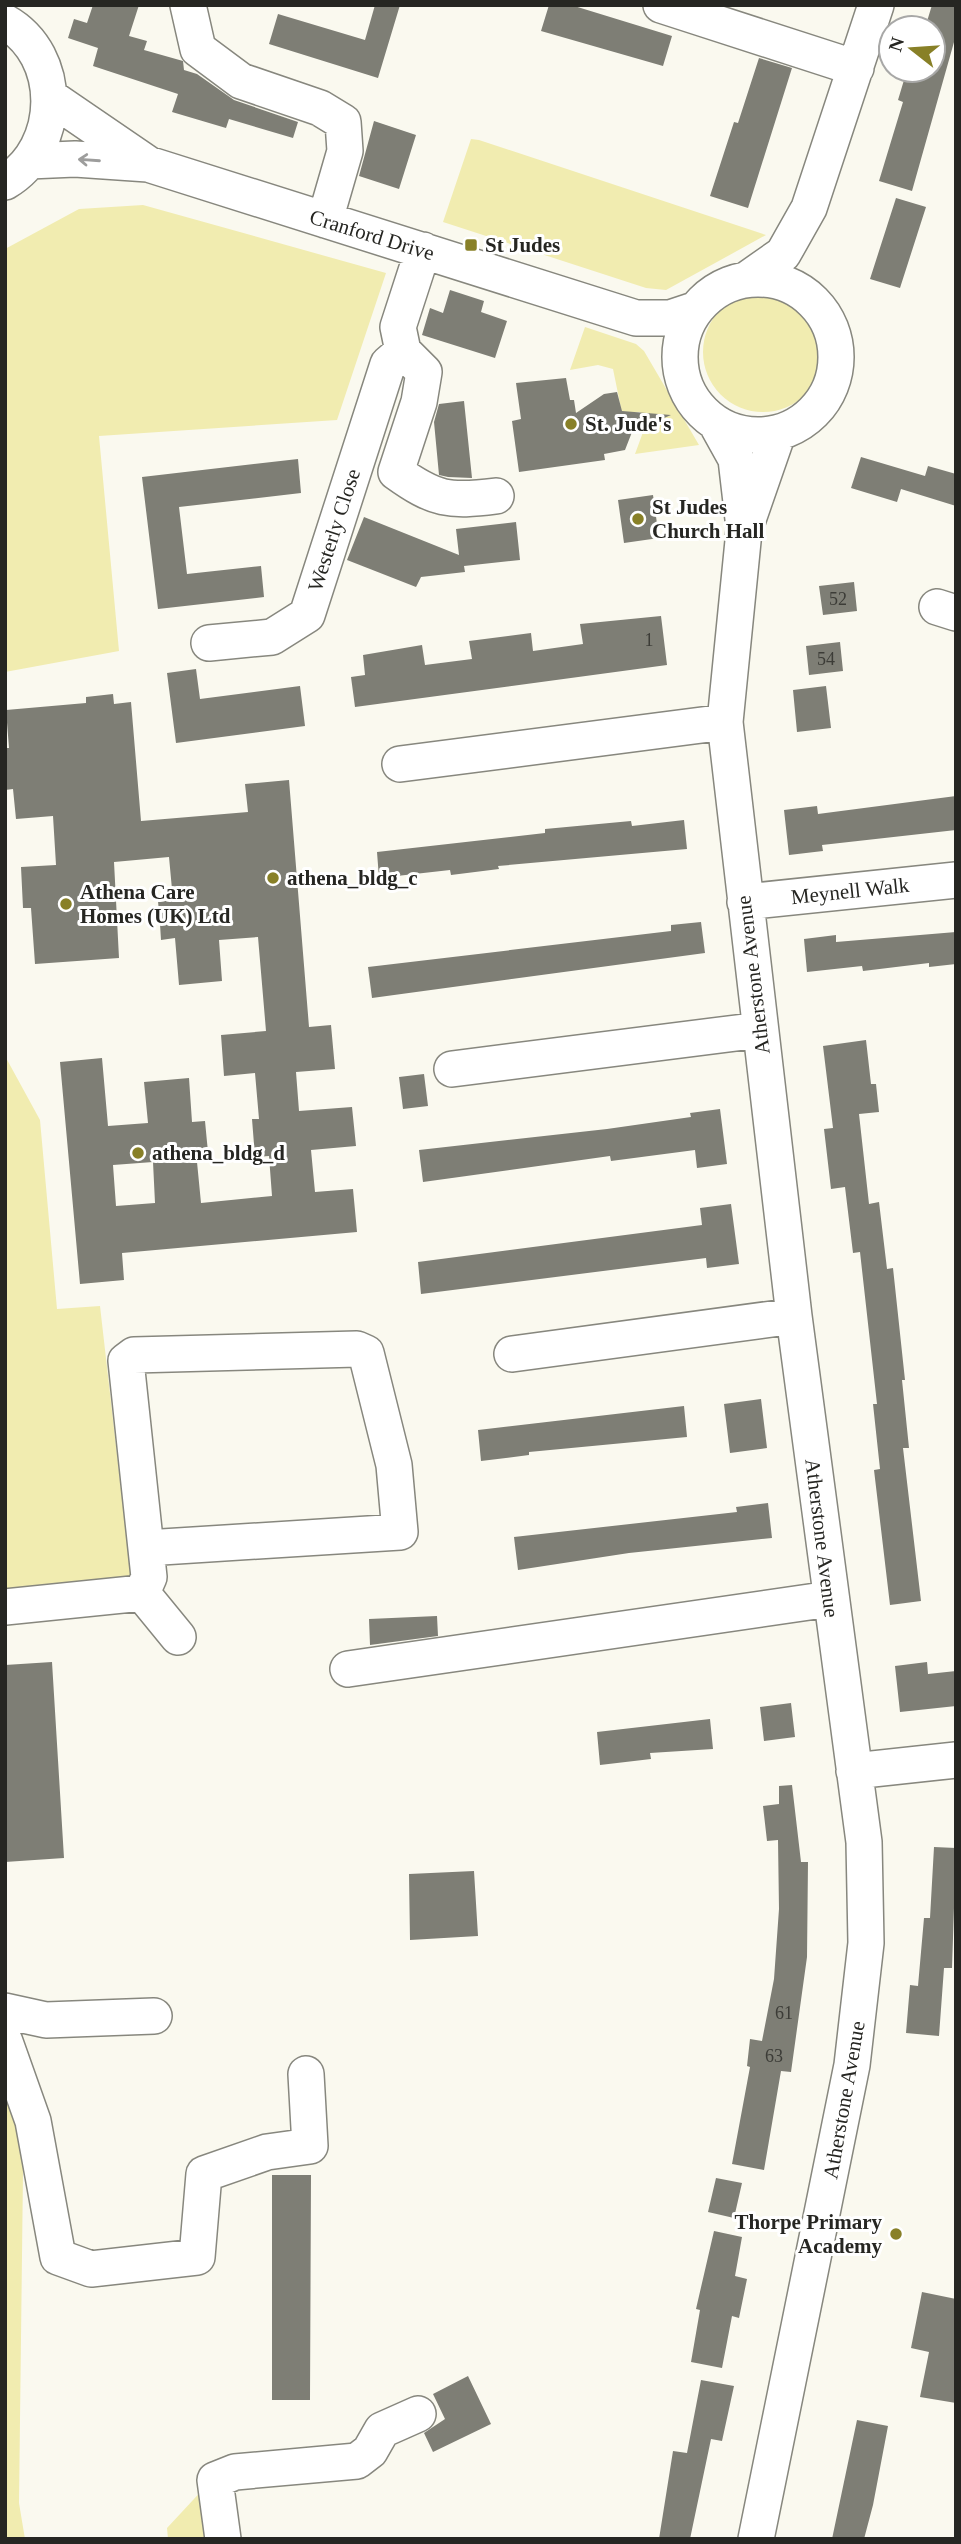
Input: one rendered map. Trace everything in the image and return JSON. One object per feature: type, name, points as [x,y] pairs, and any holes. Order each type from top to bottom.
[{"type":"street","points":[[188,5],[198,49],[241,81],[320,108],[343,122],[345,151],[325,220]]},
{"type":"street","points":[[661,5],[856,68]]},
{"type":"street","points":[[746,281],[783,254],[809,208],[876,5]]},
{"type":"street","points":[[9,18],[32,45],[45,70],[50,97],[45,131],[17,172]]},
{"type":"street","name":"Cranford Drive","points":[[50,97],[148,164]]},
{"type":"street","name":"Cranford Drive","points":[[17,172],[75,159],[148,164],[422,250],[515,292],[636,318],[670,317],[694,310]]},
{"type":"street","points":[[809,208],[808,262],[812,298]]},
{"type":"street","points":[[422,250],[398,327],[403,351],[424,372],[419,402],[396,472],[426,494],[460,501],[496,496]]},
{"type":"street","points":[[762,278],[787,283],[812,298],[825,315],[834,337],[836,360],[831,384],[820,405],[802,421],[778,433],[739,433],[716,423],[692,400],[684,382],[680,362],[682,337],[694,310],[722,287],[746,281],[762,278]]},
{"type":"street","name":"Cranford Drive","points":[[636,318],[667,346],[684,382]]},
{"type":"street","name":"Westerly Close","points":[[209,643],[272,636],[307,615],[388,365],[403,351]]},
{"type":"street","name":"Atherstone Avenue","points":[[716,423],[736,459],[744,531],[725,722],[794,1316],[864,1842],[867,1901],[858,2030],[756,2539]]},
{"type":"street","name":"Atherstone Avenue","points":[[744,531],[778,433]]},
{"type":"street","points":[[400,764],[725,722]]},
{"type":"street","name":"Meynell Walk","points":[[744,902],[956,880]]},
{"type":"street","points":[[452,1069],[760,1030]]},
{"type":"street","points":[[512,1354],[794,1316]]},
{"type":"street","points":[[142,1593],[149,1577],[126,1361],[134,1355],[357,1349],[366,1353],[394,1465],[400,1532],[146,1548]]},
{"type":"street","points":[[5,1607],[142,1593]]},
{"type":"street","points":[[142,1593],[178,1637]]},
{"type":"street","points":[[348,1669],[830,1599]]},
{"type":"street","points":[[854,1771],[956,1760]]},
{"type":"street","points":[[5,2011],[46,2020],[154,2016]]},
{"type":"street","points":[[5,2042],[33,2121],[58,2257],[90,2269],[197,2257],[204,2174],[267,2152],[310,2146],[306,2074]]},
{"type":"street","points":[[223,2539],[215,2480],[235,2472],[357,2461],[370,2451],[382,2430],[418,2414]]},
{"type":"shaded area","points":[[471,139],[766,235],[666,290],[646,288],[443,222]]},
{"type":"shaded area","points":[[143,205],[386,273],[337,420],[99,436],[119,651],[5,672],[5,249],[79,209]]},
{"type":"shaded area","points":[[763,292],[786,296],[806,309],[819,329],[823,352],[819,375],[806,395],[786,408],[763,412],[740,408],[720,395],[707,375],[703,352],[707,329],[720,309],[740,296]]},
{"type":"shaded area","points":[[585,327],[636,344],[644,351],[699,445],[635,454],[646,424],[640,412],[622,413],[613,369],[598,365],[570,370]]},
{"type":"shaded area","points":[[5,1056],[40,1120],[57,1309],[100,1306],[131,1577],[5,1589]]},
{"type":"shaded area","points":[[5,2091],[24,2091],[19,2503],[25,2539],[5,2539]]},
{"type":"shaded area","points":[[207,2485],[215,2539],[168,2539],[167,2528]]},
{"type":"building","points":[[93,5],[139,5],[129,36],[147,41],[144,50],[183,61],[184,70],[197,74],[234,100],[298,122],[293,138],[229,119],[226,128],[172,112],[178,94],[93,66],[98,48],[68,38],[74,19],[87,23]]},
{"type":"building","points":[[375,5],[400,5],[378,78],[269,44],[278,14],[365,40]]},
{"type":"building","points":[[549,5],[571,5],[672,36],[663,66],[541,31]]},
{"type":"building","points":[[932,5],[956,5],[956,35],[947,67],[947,14],[929,14]]},
{"type":"building","points":[[759,58],[792,68],[748,208],[710,196],[734,122],[738,123]]},
{"type":"building","points":[[903,84],[942,84],[912,191],[879,181],[903,102],[898,100]]},
{"type":"building","points":[[374,121],[416,135],[399,189],[359,176]]},
{"type":"building","points":[[896,198],[926,207],[900,288],[870,279]]},
{"type":"building","points":[[450,290],[484,301],[481,312],[507,321],[495,358],[422,335],[430,308],[443,313]]},
{"type":"building","name":"St. Jude's","points":[[566,378],[570,400],[574,400],[576,413],[604,394],[617,392],[622,411],[671,415],[632,432],[625,450],[604,454],[605,460],[519,472],[512,421],[521,419],[516,383]]},
{"type":"building","points":[[464,401],[472,478],[439,475],[434,422],[439,404]]},
{"type":"building","points":[[861,457],[925,476],[928,466],[956,474],[956,506],[901,489],[897,502],[851,488]]},
{"type":"building","points":[[298,459],[301,493],[179,507],[187,574],[261,566],[264,597],[158,609],[142,477]]},
{"type":"building","name":"St Judes Church Hall","points":[[653,495],[659,538],[624,543],[618,500]]},
{"type":"building","points":[[364,517],[459,555],[456,529],[516,522],[520,560],[464,566],[465,572],[421,577],[416,587],[347,560]]},
{"type":"building","points":[[854,582],[857,611],[823,615],[819,586]]},
{"type":"building","points":[[661,616],[667,665],[355,707],[351,677],[365,675],[363,655],[422,645],[425,665],[472,659],[469,641],[531,633],[533,651],[583,644],[580,624]]},
{"type":"building","points":[[840,642],[843,671],[809,675],[806,646]]},
{"type":"building","points":[[196,669],[200,699],[300,686],[305,726],[176,743],[167,673]]},
{"type":"building","points":[[826,686],[831,728],[797,732],[793,690]]},
{"type":"building","points":[[113,694],[114,704],[131,702],[141,821],[248,812],[245,784],[289,780],[309,1027],[331,1025],[335,1069],[296,1072],[299,1111],[352,1107],[356,1146],[311,1150],[315,1192],[353,1189],[357,1232],[122,1253],[124,1280],[80,1284],[60,1062],[102,1058],[108,1126],[148,1123],[144,1082],[189,1078],[192,1122],[205,1121],[209,1161],[197,1162],[201,1203],[272,1196],[269,1156],[255,1157],[252,1119],[259,1119],[255,1073],[224,1076],[221,1035],[266,1031],[258,937],[219,940],[222,981],[179,985],[175,938],[161,940],[158,901],[173,900],[169,857],[114,862],[119,958],[35,964],[31,908],[23,908],[21,867],[56,865],[53,816],[16,819],[13,789],[5,790],[5,748],[9,748],[6,710],[86,703],[86,697]],"holes":[[[153,1162],[155,1203],[116,1206],[113,1165]]]},
{"type":"building","points":[[956,796],[956,830],[822,845],[823,851],[789,855],[784,810],[817,806],[818,814]]},
{"type":"building","points":[[684,820],[687,849],[498,866],[499,869],[451,875],[450,870],[379,878],[377,852],[545,833],[545,829],[631,821],[632,826]]},
{"type":"building","points":[[701,922],[705,953],[372,998],[368,967],[671,931],[671,925]]},
{"type":"building","points":[[956,932],[956,964],[929,967],[929,963],[863,971],[862,966],[807,972],[804,939],[836,935],[836,942]]},
{"type":"building","points":[[866,1040],[871,1084],[876,1084],[879,1112],[859,1114],[869,1204],[879,1202],[887,1269],[893,1268],[909,1448],[903,1448],[921,1601],[890,1605],[874,1470],[880,1469],[873,1404],[877,1404],[860,1252],[853,1253],[845,1187],[831,1189],[824,1129],[833,1128],[823,1046]]},
{"type":"building","points":[[424,1074],[428,1106],[403,1109],[399,1077]]},
{"type":"building","points":[[720,1109],[727,1164],[697,1168],[695,1150],[611,1161],[610,1156],[423,1182],[419,1150],[607,1129],[691,1117],[690,1113]]},
{"type":"building","points":[[731,1204],[739,1264],[707,1268],[706,1258],[421,1294],[418,1262],[702,1225],[700,1208]]},
{"type":"building","points":[[761,1399],[767,1448],[730,1453],[724,1404]]},
{"type":"building","points":[[684,1406],[687,1437],[529,1452],[529,1455],[481,1461],[478,1430]]},
{"type":"building","points":[[768,1503],[772,1538],[629,1553],[518,1570],[514,1537],[737,1512],[736,1507]]},
{"type":"building","points":[[437,1616],[438,1636],[370,1645],[369,1619]]},
{"type":"building","points":[[52,1662],[64,1858],[5,1862],[5,1665]]},
{"type":"building","points":[[927,1662],[928,1674],[956,1671],[956,1706],[900,1712],[895,1666]]},
{"type":"building","points":[[791,1703],[795,1737],[764,1741],[760,1707]]},
{"type":"building","points":[[710,1719],[713,1749],[650,1753],[651,1759],[600,1765],[597,1732]]},
{"type":"building","points":[[792,1785],[801,1862],[808,1862],[807,1957],[791,2072],[781,2071],[764,2170],[732,2164],[750,2067],[747,2066],[750,2039],[762,2041],[774,1979],[779,1909],[778,1840],[767,1841],[763,1806],[779,1804],[779,1786]]},
{"type":"building","points":[[934,1847],[956,1848],[952,1968],[944,1968],[939,2036],[906,2033],[910,1985],[918,1986],[924,1918],[930,1918]]},
{"type":"building","points":[[474,1871],[478,1936],[410,1940],[409,1874]]},
{"type":"building","points":[[272,2175],[311,2175],[310,2400],[272,2400]]},
{"type":"building","points":[[716,2178],[742,2183],[734,2218],[708,2212]]},
{"type":"building","points":[[714,2231],[742,2237],[735,2276],[747,2279],[739,2318],[732,2316],[722,2368],[691,2362],[700,2310],[696,2309]]},
{"type":"building","points":[[922,2292],[956,2299],[956,2403],[920,2397],[929,2352],[911,2348]]},
{"type":"building","points":[[468,2376],[491,2424],[433,2452],[424,2433],[445,2419],[433,2394]]},
{"type":"building","points":[[701,2380],[734,2386],[722,2441],[711,2439],[690,2539],[659,2539],[673,2451],[687,2453]]},
{"type":"building","points":[[857,2420],[888,2426],[873,2505],[864,2539],[832,2539]]},
{"type":"place","name":"St Judes","points":[[471,245]]},
{"type":"place","name":"St. Jude's","points":[[571,424]]},
{"type":"place","name":"St Judes Church Hall","points":[[638,519]]},
{"type":"place","name":"athena_bldg_c","points":[[273,878]]},
{"type":"place","name":"Athena Care Homes (UK) Ltd","points":[[66,904]]},
{"type":"place","name":"athena_bldg_d","points":[[138,1153]]},
{"type":"place","name":"Thorpe Primary Academy","points":[[896,2234]]}]
